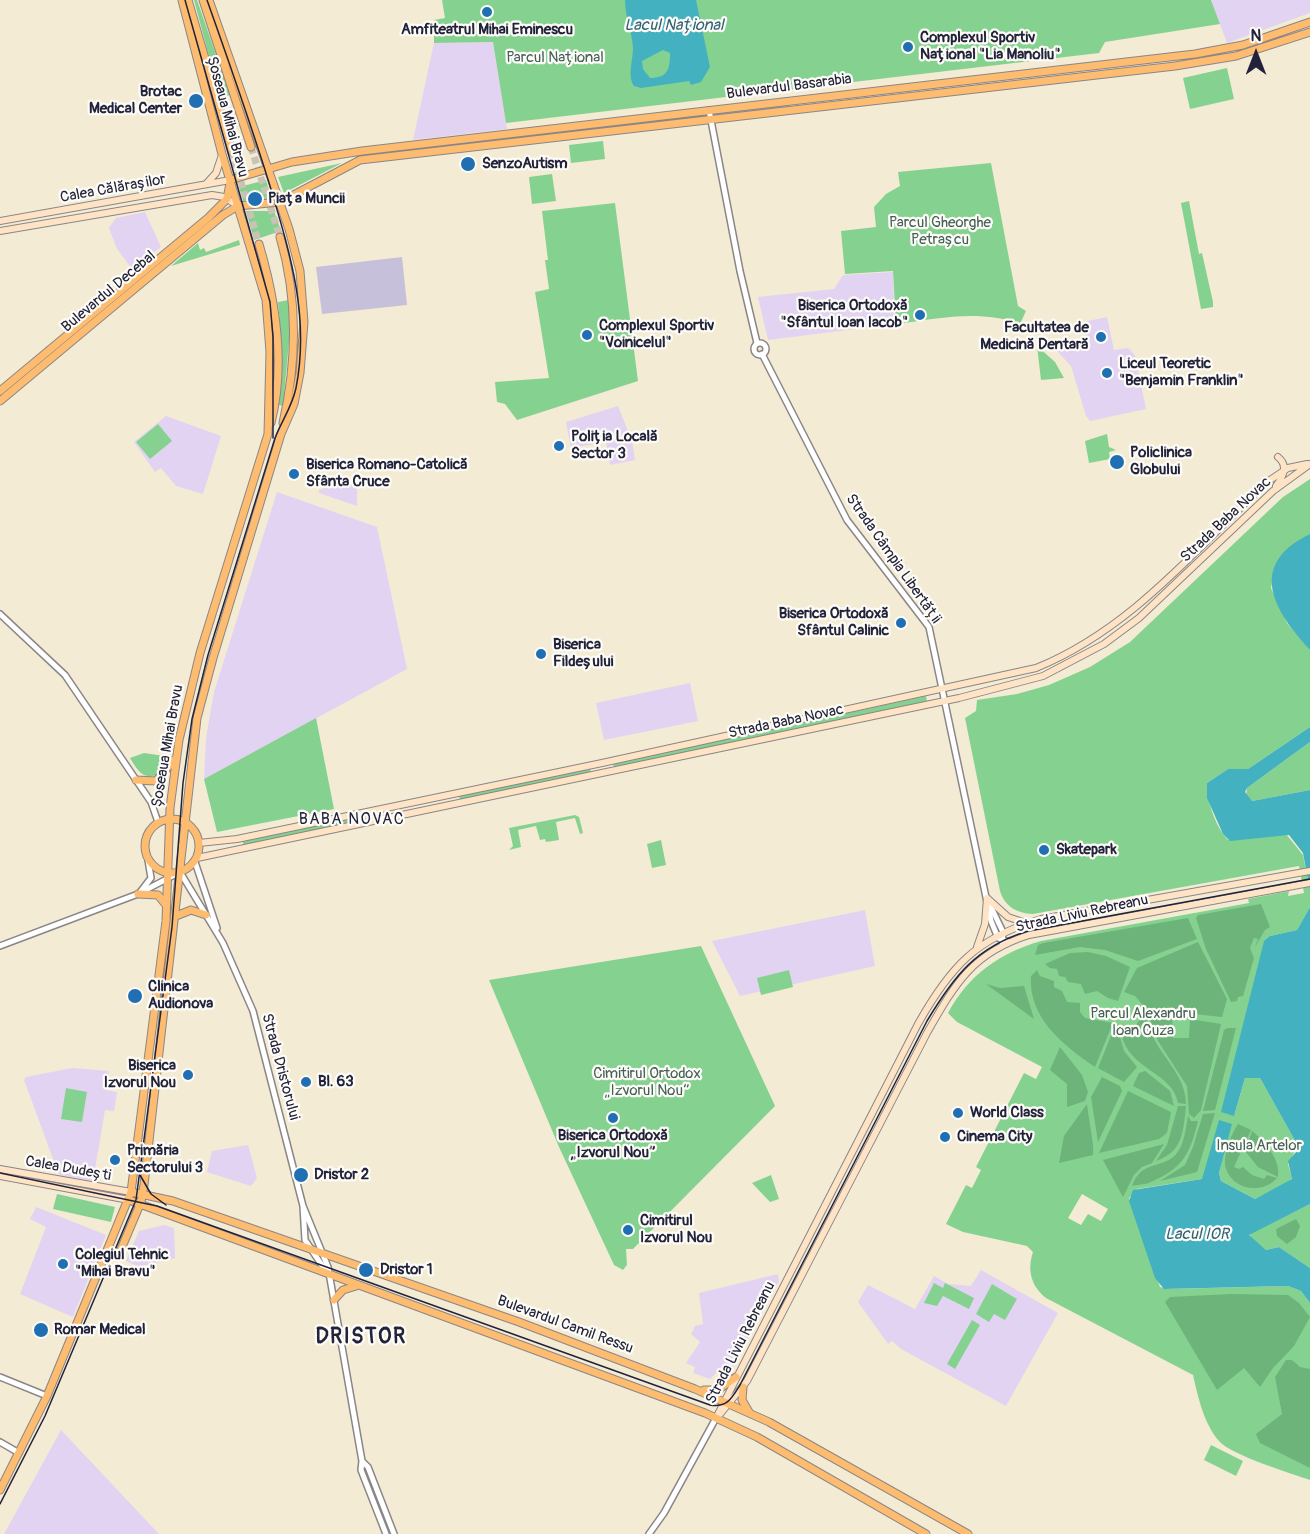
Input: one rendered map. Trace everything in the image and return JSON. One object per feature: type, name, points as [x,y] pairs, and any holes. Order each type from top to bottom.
[{"type":"main road","name":"Șoseaua Mihai Bravu","points":[[0,1490],[47,1396],[130,1196],[166,906],[169,818],[176,755],[195,669],[268,435],[269,321],[264,291],[222,154],[182,0]]},
{"type":"main road","points":[[188,0],[232,152]]},
{"type":"main road","points":[[203,0],[251,147]]},
{"type":"main road","name":"Șoseaua Mihai Bravu","points":[[119,1254],[143,1194],[195,732],[205,687],[298,386],[304,322],[300,271],[280,202],[209,0]]},
{"type":"main road","name":"Bulevardul Basarabia","points":[[280,202],[351,164],[366,159],[1195,54],[1243,45],[1310,22]]},
{"type":"main road","name":"Bulevardul Basarabia","points":[[268,169],[300,161],[373,149],[1213,61],[1246,54],[1310,32]]},
{"type":"main road","points":[[202,187],[216,173],[222,154]]},
{"type":"main road","points":[[268,169],[230,180],[227,199],[238,206],[280,202]]},
{"type":"main road","name":"Calea Călărașilor","points":[[0,221],[202,187],[230,180]]},
{"type":"main road","name":"Calea Călărașilor","points":[[0,231],[217,195],[227,199]]},
{"type":"main road","name":"Bulevardul Decebal","points":[[0,391],[208,218],[227,199]]},
{"type":"main road","name":"Bulevardul Decebal","points":[[0,401],[223,215],[238,206]]},
{"type":"main road","points":[[280,237],[291,282],[294,332],[290,386],[281,435]]},
{"type":"main road","points":[[259,244],[270,280],[277,329],[275,399],[268,435]]},
{"type":"main road","points":[[1268,496],[1284,470],[1283,462],[1278,457]]},
{"type":"main road","name":"Strada Baba Novac","points":[[199,843],[249,836],[944,690],[1036,668],[1099,635],[1133,611],[1267,482],[1284,470],[1310,464]]},
{"type":"main road","name":"Strada Baba Novac","points":[[196,860],[946,700],[1043,676],[1104,644],[1139,618],[1268,496],[1310,464]]},
{"type":"main road","points":[[136,780],[150,782],[158,780],[176,755]]},
{"type":"main road","points":[[169,818],[185,822],[194,830],[199,843],[196,860],[180,872],[167,875],[148,860],[145,850],[146,837],[158,822],[169,818]]},
{"type":"main road","name":"Strada Liviu Rebreanu","points":[[727,1403],[735,1380],[931,1002],[954,968],[976,948],[1003,932],[1027,923],[1310,871]]},
{"type":"main road","name":"Strada Liviu Rebreanu","points":[[716,1418],[743,1387],[947,996],[966,972],[1004,943],[1055,930],[1310,883]]},
{"type":"main road","points":[[138,894],[158,895],[166,906]]},
{"type":"main road","points":[[987,898],[1008,917],[1027,923]]},
{"type":"main road","points":[[976,948],[985,924],[987,898]]},
{"type":"main road","points":[[176,916],[191,910],[206,915]]},
{"type":"main road","name":"Calea Dudești","points":[[0,1169],[130,1196]]},
{"type":"main road","points":[[134,1174],[145,1176]]},
{"type":"main road","name":"Calea Dudești","points":[[0,1176],[130,1196]]},
{"type":"main road","name":"Bulevardul Camil Ressu","points":[[130,1196],[143,1194],[164,1198],[519,1322],[695,1389],[751,1413],[968,1534]]},
{"type":"main road","points":[[130,1196],[140,1204],[330,1276],[716,1418],[766,1443],[926,1534]]},
{"type":"main road","points":[[159,1211],[164,1198]]},
{"type":"main road","points":[[122,1217],[133,1221]]},
{"type":"main road","points":[[334,1300],[343,1290],[357,1286]]},
{"type":"main road","points":[[695,1389],[718,1390],[735,1380],[736,1387],[743,1387],[742,1400],[751,1413]]},
{"type":"street","name":"Strada Câmpia Libertății","points":[[710,114],[757,343],[754,347],[755,352],[762,354],[847,520],[929,627],[996,936]]},
{"type":"street","points":[[0,614],[65,675],[151,802],[158,822]]},
{"type":"street","points":[[138,894],[151,878],[148,860]]},
{"type":"street","name":"Strada Dristorului","points":[[196,860],[221,938],[253,1011],[303,1206],[324,1255],[330,1276]]},
{"type":"street","name":"Strada Dristorului","points":[[180,872],[221,938]]},
{"type":"street","points":[[0,946],[138,894],[149,889],[167,875]]},
{"type":"street","name":"Strada Câmpia Libertății","points":[[987,898],[1003,932],[1004,943]]},
{"type":"street","points":[[996,936],[1004,943]]},
{"type":"street","name":"Strada Dristorului","points":[[303,1206],[304,1233],[309,1250],[330,1276]]},
{"type":"street","points":[[330,1276],[362,1461],[361,1470],[386,1534]]},
{"type":"street","points":[[0,1377],[47,1396]]},
{"type":"street","points":[[649,1534],[664,1513],[716,1418]]},
{"type":"street","points":[[0,1442],[19,1452]]},
{"type":"street","points":[[362,1461],[368,1467],[394,1534]]},
{"type":"shaded area","points":[[1211,0],[1310,0],[1310,13],[1227,43]]},
{"type":"shaded area","points":[[493,42],[507,129],[413,140],[434,43]]},
{"type":"shaded area","points":[[145,212],[161,247],[132,269],[117,249],[109,228],[116,218]]},
{"type":"shaded area","points":[[402,257],[407,305],[322,314],[316,267]]},
{"type":"shaded area","points":[[893,272],[895,324],[768,340],[758,297],[834,289],[843,275]]},
{"type":"shaded area","name":"Liceul Teoretic \"Benjamin Franklin\"","points":[[1107,317],[1114,350],[1128,348],[1135,355],[1146,409],[1090,421],[1086,416],[1071,366],[1057,351],[1088,346],[1083,322]]},
{"type":"shaded area","points":[[618,406],[632,441],[635,460],[610,465],[606,442],[571,448],[566,422]]},
{"type":"shaded area","points":[[166,416],[221,436],[203,494],[176,486],[161,468],[155,472],[134,442]]},
{"type":"shaded area","points":[[357,479],[357,506],[319,493],[319,490]]},
{"type":"shaded area","points":[[277,492],[377,527],[407,669],[204,779],[206,738],[214,692]]},
{"type":"shaded area","points":[[690,683],[698,721],[604,740],[596,703]]},
{"type":"shaded area","points":[[865,910],[875,966],[740,996],[712,941]]},
{"type":"shaded area","points":[[72,1068],[109,1071],[106,1090],[117,1092],[114,1111],[105,1110],[93,1181],[59,1175],[24,1080],[26,1077]]},
{"type":"shaded area","points":[[248,1145],[257,1178],[251,1186],[207,1172],[212,1151]]},
{"type":"shaded area","name":"Colegiul Tehnic \"Mihai Bravu\"","points":[[36,1207],[106,1235],[73,1317],[20,1294],[46,1227],[30,1219]]},
{"type":"shaded area","points":[[164,1225],[174,1228],[175,1258],[139,1267],[126,1261],[139,1231]]},
{"type":"shaded area","points":[[981,1270],[1058,1313],[1006,1406],[901,1349],[892,1341],[888,1344],[858,1302],[868,1285],[915,1309],[934,1276],[948,1284],[971,1286]]},
{"type":"shaded area","points":[[778,1274],[779,1281],[729,1375],[717,1372],[710,1379],[693,1373],[695,1367],[686,1363],[700,1342],[691,1334],[695,1326],[703,1324],[699,1293]]},
{"type":"shaded area","points":[[61,1430],[159,1534],[4,1534]]},
{"type":"green space","points":[[194,0],[197,0],[230,95],[220,98]]},
{"type":"green space","name":"Parcul Național","points":[[442,0],[1211,0],[1220,24],[1105,42],[1099,53],[506,123],[493,42],[434,43],[434,20],[445,18]]},
{"type":"green space","points":[[1227,68],[1234,99],[1190,109],[1183,78]]},
{"type":"green space","points":[[603,141],[605,159],[571,163],[569,145]]},
{"type":"green space","points":[[342,163],[284,193],[278,177]]},
{"type":"green space","name":"Parcul Gheorghe Petrașcu","points":[[991,163],[1018,306],[1026,311],[1020,324],[989,317],[958,316],[896,324],[893,271],[845,274],[841,231],[876,227],[874,207],[886,194],[900,186],[898,172]]},
{"type":"green space","points":[[552,174],[556,201],[532,204],[529,177]]},
{"type":"green space","points":[[266,180],[271,197],[243,201],[239,187]]},
{"type":"green space","points":[[1189,201],[1199,254],[1202,253],[1213,307],[1201,309],[1181,203]]},
{"type":"green space","name":"Complexul Sportiv \"Voinicelul\"","points":[[615,203],[638,381],[517,420],[505,404],[497,402],[495,382],[549,378],[535,292],[549,289],[542,211]]},
{"type":"green space","points":[[246,211],[274,211],[281,231],[254,240]]},
{"type":"green space","points":[[239,240],[240,245],[171,266],[198,243],[200,250],[204,248],[206,252]]},
{"type":"green space","points":[[289,300],[289,342],[283,406],[279,405],[282,346],[278,302]]},
{"type":"green space","points":[[1037,346],[1055,362],[1064,378],[1041,380]]},
{"type":"green space","points":[[158,424],[172,441],[150,459],[136,442]]},
{"type":"green space","points":[[1107,434],[1109,447],[1116,450],[1109,452],[1110,459],[1089,463],[1085,441]]},
{"type":"green space","points":[[1310,479],[1310,534],[1274,571],[1271,588],[1287,623],[1310,650],[1310,727],[1248,769],[1228,769],[1207,783],[1208,798],[1213,813],[1219,828],[1228,840],[1286,834],[1303,855],[1310,891],[1310,907],[1297,930],[1270,936],[1234,1116],[1245,1078],[1260,1078],[1298,1146],[1288,1164],[1292,1178],[1289,1182],[1255,1199],[1221,1181],[1219,1173],[1231,1124],[1202,1179],[1137,1189],[1129,1198],[1160,1287],[1168,1289],[1288,1286],[1301,1291],[1310,1303],[1310,1480],[1235,1452],[1219,1441],[1199,1401],[1193,1375],[1046,1298],[1034,1283],[1030,1265],[1033,1252],[1027,1246],[963,1232],[946,1224],[966,1185],[972,1188],[981,1170],[976,1167],[1024,1073],[1036,1079],[1042,1067],[957,1022],[948,1013],[956,999],[976,976],[1012,952],[1041,941],[1249,903],[1248,899],[1289,891],[1288,896],[1304,893],[1299,866],[1033,914],[1017,911],[1008,905],[1000,891],[965,718],[976,711],[977,700],[1017,694],[1049,685],[1090,667],[1130,642],[1283,497]],"holes":[[[1082,1194],[1108,1209],[1101,1221],[1088,1214],[1081,1225],[1068,1218]]]},
{"type":"green space","points":[[926,696],[927,701],[620,766],[614,767],[613,764]]},
{"type":"green space","points":[[316,718],[334,809],[217,832],[204,779]]},
{"type":"green space","points":[[1310,742],[1310,790],[1252,801],[1246,796],[1247,788]]},
{"type":"green space","points":[[144,753],[164,756],[156,775],[143,775],[130,758]]},
{"type":"green space","points":[[590,768],[591,773],[460,800],[459,795]]},
{"type":"green space","points":[[575,815],[579,817],[583,833],[580,834],[575,818],[556,822],[559,840],[546,842],[545,839],[540,840],[536,826],[518,830],[521,847],[509,850],[513,846],[509,828]]},
{"type":"green space","points":[[350,817],[351,823],[243,845],[243,841]]},
{"type":"green space","points":[[661,840],[666,865],[652,868],[647,844]]},
{"type":"green space","points":[[1261,904],[1270,927],[1265,930],[1255,947],[1258,939],[1254,938],[1250,948],[1254,958],[1243,996],[1231,1002],[1206,949],[1196,918],[1198,915]]},
{"type":"green space","points":[[1188,918],[1197,939],[1138,961],[1105,950],[1080,947],[1035,955],[1038,945],[1043,943]]},
{"type":"green space","points":[[1198,942],[1227,999],[1222,1017],[1146,1009],[1135,996],[1124,992],[1137,968]]},
{"type":"green space","name":"Cimitirul Ortodox „Izvorul Nou”","points":[[701,946],[775,1106],[633,1249],[626,1249],[627,1265],[623,1270],[614,1265],[559,1147],[489,980]]},
{"type":"green space","points":[[1088,952],[1106,956],[1130,967],[1118,1001],[1097,991],[1085,994],[1081,984],[1068,982],[1065,977],[1059,976],[1057,969],[1045,964],[1070,953]]},
{"type":"green space","points":[[789,970],[793,987],[761,995],[757,978]]},
{"type":"green space","points":[[1037,970],[1040,976],[1054,981],[1054,987],[1062,991],[1067,1002],[1080,1003],[1080,1012],[1085,1018],[1113,1023],[1095,1067],[1060,1040],[1042,1018],[1035,1005],[1032,991],[1031,976]]},
{"type":"green space","points":[[986,984],[1000,988],[1024,986],[1034,1019]]},
{"type":"green space","name":"Parcul Alexandru Ioan Cuza","points":[[1147,1014],[1154,1038],[1180,1080],[1186,1104],[1178,1103],[1168,1084],[1132,1055],[1125,1045],[1121,1033],[1134,1028],[1142,1016]]},
{"type":"green space","points":[[1151,1015],[1172,1017],[1173,1038],[1189,1038],[1190,1019],[1221,1024],[1201,1110],[1194,1118],[1189,1114],[1187,1086],[1158,1041],[1150,1019]]},
{"type":"green space","points":[[1116,1023],[1124,1051],[1137,1067],[1124,1082],[1098,1068]]},
{"type":"green space","points":[[1236,1028],[1215,1110],[1203,1111],[1224,1030]]},
{"type":"green space","points":[[1060,1047],[1082,1075],[1088,1092],[1085,1101],[1067,1107],[1067,1084],[1050,1070]]},
{"type":"green space","points":[[1145,1071],[1170,1091],[1174,1106],[1133,1086],[1139,1073]]},
{"type":"green space","points":[[1102,1077],[1120,1086],[1122,1091],[1098,1142],[1091,1097]]},
{"type":"green space","points":[[66,1088],[87,1092],[82,1122],[61,1119]]},
{"type":"green space","points":[[1128,1091],[1171,1112],[1167,1133],[1159,1139],[1099,1153]]},
{"type":"green space","points":[[1087,1104],[1093,1155],[1059,1163],[1064,1136]]},
{"type":"green space","points":[[1178,1106],[1186,1106],[1180,1140],[1172,1152],[1156,1161],[1167,1145]]},
{"type":"green space","points":[[1215,1113],[1197,1172],[1160,1181],[1185,1165],[1203,1114]]},
{"type":"green space","points":[[1188,1116],[1191,1121],[1198,1121],[1192,1142],[1183,1159],[1162,1177],[1149,1183],[1132,1186],[1141,1172],[1166,1162],[1177,1153],[1183,1141]]},
{"type":"green space","points":[[1238,1124],[1251,1130],[1234,1167],[1239,1169],[1243,1167],[1252,1175],[1264,1179],[1267,1175],[1277,1178],[1271,1183],[1257,1188],[1242,1186],[1235,1182],[1226,1169],[1226,1153]]},
{"type":"green space","name":"Insula Artelor","points":[[1252,1131],[1275,1158],[1278,1177],[1258,1167],[1245,1151]]},
{"type":"green space","points":[[1164,1144],[1152,1163],[1142,1167],[1134,1175],[1123,1197],[1103,1160]]},
{"type":"green space","points":[[771,1175],[779,1199],[770,1202],[752,1183]]},
{"type":"green space","points":[[57,1194],[115,1207],[111,1222],[53,1209]]},
{"type":"green space","points":[[1310,1204],[1310,1268],[1279,1247],[1266,1250],[1249,1237],[1251,1233]]},
{"type":"green space","points":[[1296,1219],[1300,1226],[1296,1237],[1287,1244],[1277,1236],[1276,1229]]},
{"type":"green space","points":[[934,1283],[943,1288],[945,1283],[974,1298],[969,1309],[943,1296],[937,1306],[924,1303]]},
{"type":"green space","points":[[992,1284],[1017,1299],[1005,1320],[994,1314],[989,1322],[976,1314]]},
{"type":"green space","points":[[1231,1294],[1288,1295],[1299,1303],[1310,1317],[1294,1346],[1273,1368],[1260,1387],[1244,1368],[1217,1390],[1165,1302],[1170,1297]]},
{"type":"green space","points":[[972,1320],[980,1325],[955,1369],[947,1364]]},
{"type":"green space","points":[[1286,1360],[1292,1360],[1300,1367],[1310,1369],[1310,1468],[1260,1443],[1256,1434],[1282,1414],[1275,1377]]},
{"type":"green space","points":[[1211,1445],[1243,1461],[1236,1476],[1204,1460]]},
{"type":"water","name":"Lacul Național","points":[[625,0],[696,0],[710,67],[701,82],[691,85],[689,81],[641,88],[634,86],[631,73],[632,42]],"holes":[[[663,50],[670,53],[667,72],[656,78],[650,78],[643,69],[642,61]]]},
{"type":"water","points":[[1310,534],[1310,650],[1286,620],[1277,604],[1272,589],[1272,574],[1278,560],[1290,546]]},
{"type":"water","points":[[1310,727],[1310,742],[1247,788],[1245,792],[1252,801],[1310,790],[1310,891],[1303,853],[1289,835],[1230,841],[1223,834],[1207,798],[1207,783],[1228,769],[1248,769]]},
{"type":"water","name":"Lacul IOR","points":[[1310,907],[1310,1204],[1249,1235],[1266,1250],[1279,1247],[1310,1268],[1310,1303],[1301,1291],[1288,1286],[1164,1289],[1155,1278],[1129,1201],[1133,1190],[1202,1179],[1219,1120],[1232,1124],[1219,1173],[1221,1181],[1255,1199],[1292,1179],[1288,1161],[1297,1151],[1298,1146],[1260,1078],[1245,1078],[1234,1116],[1221,1112],[1264,941],[1270,936],[1297,930]]},
{"type":"tunnel","points":[[251,147],[280,237]]},
{"type":"tunnel","points":[[232,151],[259,244]]},
{"type":"tram line","points":[[185,0],[270,302],[273,337],[273,438]]},
{"type":"tram line","points":[[0,1504],[45,1416],[136,1200],[172,927],[183,783],[192,719],[208,655],[275,438],[294,395],[300,362],[299,311],[291,261],[270,186],[207,0]]},
{"type":"tram line","points":[[0,1173],[157,1206],[710,1405],[721,1405],[731,1398],[740,1385],[927,1021],[947,990],[968,965],[994,945],[1028,931],[1310,879]]},
{"type":"tram line","points":[[140,1175],[151,1194],[166,1205]]},
{"type":"place","name":"Amfiteatrul Mihai Eminescu","points":[[487,12]]},
{"type":"place","name":"Complexul Sportiv Național \"Lia Manoliu\"","points":[[908,47]]},
{"type":"place","name":"Brotac Medical Center","points":[[196,101]]},
{"type":"place","name":"SenzoAutism","points":[[468,164]]},
{"type":"place","name":"Piața Muncii","points":[[255,199]]},
{"type":"place","name":"Biserica Ortodoxă \"Sfântul Ioan Iacob\"","points":[[920,315]]},
{"type":"place","name":"Complexul Sportiv \"Voinicelul\"","points":[[587,335]]},
{"type":"place","name":"Facultatea de Medicină Dentară","points":[[1101,337]]},
{"type":"place","name":"Liceul Teoretic \"Benjamin Franklin\"","points":[[1107,373]]},
{"type":"place","name":"Poliția Locală Sector 3","points":[[559,446]]},
{"type":"place","name":"Policlinica Globului","points":[[1117,462]]},
{"type":"place","name":"Biserica Romano-Catolică Sfânta Cruce","points":[[294,474]]},
{"type":"place","name":"Biserica Ortodoxă Sfântul Calinic","points":[[901,623]]},
{"type":"place","name":"Biserica Fildeșului","points":[[541,654]]},
{"type":"place","name":"Skatepark","points":[[1044,850]]},
{"type":"place","name":"Clinica Audionova","points":[[135,996]]},
{"type":"place","name":"Biserica Izvorul Nou","points":[[188,1075]]},
{"type":"place","name":"Bl. 63","points":[[306,1082]]},
{"type":"place","name":"World Class","points":[[958,1113]]},
{"type":"place","name":"Biserica Ortodoxă „Izvorul Nou”","points":[[613,1118]]},
{"type":"place","name":"Cinema City","points":[[945,1137]]},
{"type":"place","name":"Primăria Sectorului 3","points":[[115,1160]]},
{"type":"place","name":"Dristor 2","points":[[301,1175]]},
{"type":"place","name":"Cimitirul Izvorul Nou","points":[[628,1230]]},
{"type":"place","name":"Colegiul Tehnic \"Mihai Bravu\"","points":[[63,1264]]},
{"type":"place","name":"Dristor 1","points":[[366,1270]]},
{"type":"place","name":"Romar Medical","points":[[41,1330]]},
{"type":"district","name":"BABA NOVAC","points":[[352,820]]},
{"type":"district","name":"DRISTOR","points":[[361,1338]]}]
